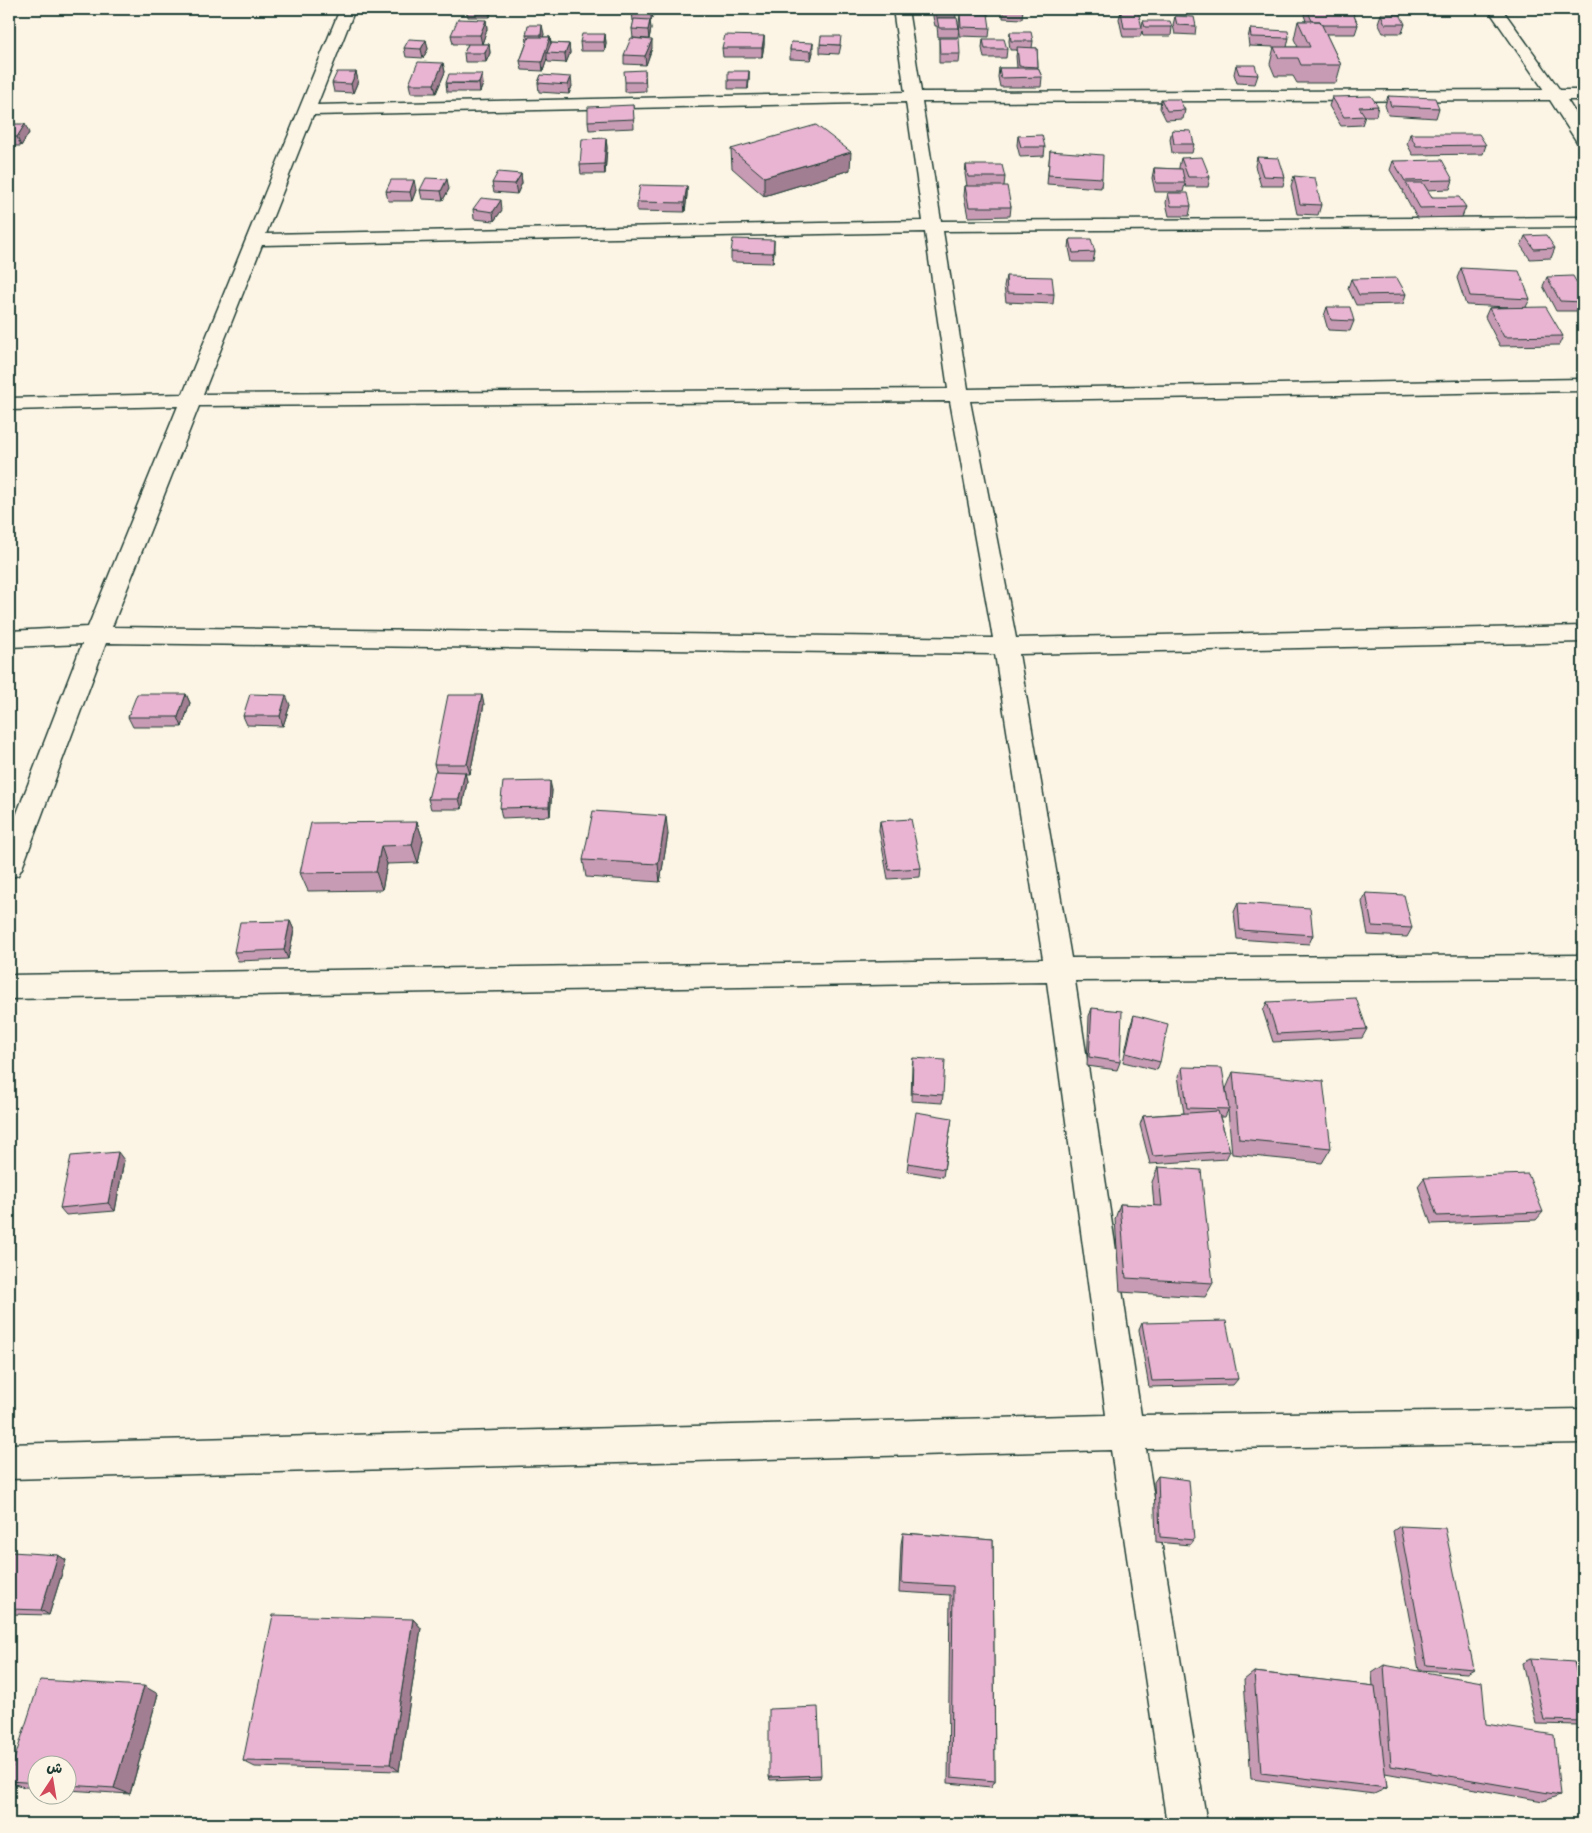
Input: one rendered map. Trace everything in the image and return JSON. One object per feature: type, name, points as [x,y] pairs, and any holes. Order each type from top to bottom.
[{"type":"street","points":[[9,868],[97,635],[347,9]]},
{"type":"street","points":[[900,9],[960,395],[1006,646],[1060,970],[1126,1432],[1187,1824]]},
{"type":"street","points":[[1495,9],[1583,138]]},
{"type":"street","points":[[306,110],[914,97],[1583,95]]},
{"type":"street","points":[[254,240],[935,226],[1583,222]]},
{"type":"street","points":[[9,404],[190,400],[960,395],[1583,385]]},
{"type":"street","points":[[9,639],[97,635],[1006,646],[1583,634]]},
{"type":"street","points":[[9,987],[1060,970],[1583,966]]},
{"type":"street","points":[[9,1462],[1126,1432],[1583,1426]]},
{"type":"building","points":[[633,9],[652,9],[651,12],[632,12]]},
{"type":"building","points":[[934,9],[955,9],[956,17],[936,17]]},
{"type":"building","points":[[1307,9],[1351,9],[1358,25],[1322,25],[1320,21],[1312,21]]},
{"type":"building","points":[[1121,11],[1138,11],[1142,28],[1124,28]]},
{"type":"building","points":[[960,14],[988,14],[990,28],[961,27]]},
{"type":"building","points":[[1381,14],[1400,14],[1405,24],[1385,24]]},
{"type":"building","points":[[1175,16],[1194,17],[1196,26],[1177,25]]},
{"type":"building","points":[[937,18],[957,18],[959,28],[939,28]]},
{"type":"building","points":[[458,19],[486,20],[480,35],[451,35]]},
{"type":"building","points":[[634,19],[650,20],[648,30],[632,29]]},
{"type":"building","points":[[1143,21],[1170,21],[1172,27],[1145,27]]},
{"type":"building","points":[[1298,21],[1320,21],[1341,65],[1301,65],[1298,58],[1279,58],[1274,47],[1310,47]]},
{"type":"building","points":[[528,25],[542,25],[541,35],[526,35]]},
{"type":"building","points":[[1250,29],[1288,31],[1289,38],[1251,37]]},
{"type":"building","points":[[1010,32],[1031,32],[1033,41],[1011,41]]},
{"type":"building","points":[[582,34],[605,34],[604,42],[580,42]]},
{"type":"building","points":[[725,35],[764,36],[762,48],[722,48]]},
{"type":"building","points":[[821,36],[841,36],[840,45],[820,44]]},
{"type":"building","points":[[529,37],[550,37],[542,62],[520,61]]},
{"type":"building","points":[[631,38],[652,40],[645,56],[624,55]]},
{"type":"building","points":[[939,38],[959,38],[960,54],[940,54]]},
{"type":"building","points":[[409,39],[426,40],[421,49],[404,48]]},
{"type":"building","points":[[983,39],[1004,39],[1007,49],[985,49]]},
{"type":"building","points":[[791,42],[813,43],[811,51],[790,50]]},
{"type":"building","points":[[551,43],[569,44],[565,54],[547,53]]},
{"type":"building","points":[[468,44],[489,44],[485,53],[464,53]]},
{"type":"building","points":[[1017,47],[1037,48],[1038,67],[1019,66]]},
{"type":"building","points":[[418,62],[443,63],[434,84],[409,84]]},
{"type":"building","points":[[1236,65],[1255,65],[1258,75],[1239,74]]},
{"type":"building","points":[[999,68],[1038,68],[1042,77],[1001,78]]},
{"type":"building","points":[[645,70],[645,82],[625,82],[624,71]]},
{"type":"building","points":[[728,71],[749,71],[748,80],[728,80]]},
{"type":"building","points":[[337,72],[356,72],[351,84],[332,83]]},
{"type":"building","points":[[449,74],[482,74],[479,83],[446,83]]},
{"type":"building","points":[[541,75],[571,77],[568,85],[538,83]]},
{"type":"building","points":[[1371,96],[1378,106],[1359,107],[1365,116],[1344,117],[1332,97]]},
{"type":"building","points":[[1388,96],[1435,98],[1439,108],[1391,106]]},
{"type":"building","points":[[1161,99],[1179,99],[1185,110],[1167,111]]},
{"type":"building","points":[[633,105],[634,119],[588,121],[588,107]]},
{"type":"building","points":[[9,124],[25,124],[17,137],[9,137]]},
{"type":"building","points":[[816,125],[851,152],[764,177],[731,149]]},
{"type":"building","points":[[1172,130],[1191,131],[1194,144],[1174,144]]},
{"type":"building","points":[[1410,134],[1479,134],[1486,145],[1416,146]]},
{"type":"building","points":[[1042,135],[1045,147],[1021,147],[1018,136]]},
{"type":"building","points":[[606,138],[604,164],[580,165],[582,139]]},
{"type":"building","points":[[1050,151],[1103,155],[1102,178],[1048,175]]},
{"type":"building","points":[[1202,157],[1210,177],[1188,177],[1181,158]]},
{"type":"building","points":[[1257,157],[1279,158],[1285,177],[1263,176]]},
{"type":"building","points":[[1442,160],[1453,180],[1405,181],[1393,161]]},
{"type":"building","points":[[966,165],[1002,165],[1005,177],[968,177]]},
{"type":"building","points":[[1154,168],[1182,169],[1185,183],[1156,183]]},
{"type":"building","points":[[498,172],[521,174],[515,184],[492,183]]},
{"type":"building","points":[[1294,176],[1315,178],[1321,205],[1300,204]]},
{"type":"building","points":[[426,178],[447,179],[441,191],[420,190]]},
{"type":"building","points":[[391,180],[414,180],[410,192],[386,191]]},
{"type":"building","points":[[1406,183],[1423,183],[1432,197],[1459,197],[1466,207],[1420,208]]},
{"type":"building","points":[[640,185],[687,186],[684,203],[637,202]]},
{"type":"building","points":[[965,186],[1007,186],[1011,207],[969,207]]},
{"type":"building","points":[[1168,193],[1188,193],[1191,206],[1171,206]]},
{"type":"building","points":[[481,198],[501,200],[493,212],[473,209]]},
{"type":"building","points":[[1546,235],[1555,248],[1534,249],[1525,236]]},
{"type":"building","points":[[733,239],[774,240],[773,253],[731,252]]},
{"type":"building","points":[[1070,239],[1091,239],[1095,252],[1073,253]]},
{"type":"building","points":[[1461,268],[1519,271],[1530,299],[1470,296]]},
{"type":"building","points":[[1006,276],[1052,277],[1054,294],[1007,293]]},
{"type":"building","points":[[1573,276],[1583,294],[1583,302],[1560,301],[1547,277]]},
{"type":"building","points":[[1397,278],[1406,294],[1359,295],[1351,279]]},
{"type":"building","points":[[1327,307],[1350,307],[1354,321],[1331,320]]},
{"type":"building","points":[[1546,307],[1563,336],[1504,337],[1489,308]]},
{"type":"building","points":[[137,694],[186,694],[178,717],[128,717]]},
{"type":"building","points":[[250,694],[286,695],[280,716],[243,716]]},
{"type":"building","points":[[448,695],[482,695],[467,764],[434,764]]},
{"type":"building","points":[[435,771],[465,772],[459,799],[428,799]]},
{"type":"building","points":[[550,781],[549,807],[500,808],[503,782]]},
{"type":"building","points":[[593,811],[666,816],[658,864],[583,860]]},
{"type":"building","points":[[911,819],[921,868],[889,870],[880,821]]},
{"type":"building","points":[[417,822],[412,845],[381,846],[376,872],[300,873],[311,823]]},
{"type":"building","points":[[1366,893],[1404,895],[1412,928],[1372,926]]},
{"type":"building","points":[[1238,903],[1310,908],[1313,935],[1240,930]]},
{"type":"building","points":[[290,921],[284,950],[234,952],[240,922]]},
{"type":"building","points":[[1356,998],[1367,1029],[1277,1034],[1267,1002]]},
{"type":"building","points":[[1092,1008],[1122,1011],[1120,1062],[1089,1057]]},
{"type":"building","points":[[1134,1015],[1168,1024],[1160,1062],[1126,1053]]},
{"type":"building","points":[[913,1058],[945,1060],[943,1095],[912,1093]]},
{"type":"building","points":[[1182,1067],[1222,1068],[1229,1109],[1187,1108]]},
{"type":"building","points":[[1233,1072],[1323,1081],[1331,1148],[1239,1139]]},
{"type":"building","points":[[1218,1111],[1230,1151],[1153,1156],[1143,1116]]},
{"type":"building","points":[[916,1112],[952,1118],[944,1169],[908,1163]]},
{"type":"building","points":[[118,1152],[108,1203],[60,1208],[71,1156]]},
{"type":"building","points":[[1158,1167],[1201,1170],[1213,1283],[1126,1278],[1120,1204],[1162,1206]]},
{"type":"building","points":[[1528,1174],[1543,1212],[1437,1216],[1424,1178]]},
{"type":"building","points":[[1226,1321],[1238,1379],[1152,1381],[1142,1323]]},
{"type":"building","points":[[1158,1476],[1189,1480],[1194,1540],[1160,1537]]},
{"type":"building","points":[[1400,1526],[1445,1528],[1474,1669],[1426,1665]]},
{"type":"building","points":[[903,1533],[993,1540],[995,1781],[951,1777],[953,1586],[901,1583]]},
{"type":"building","points":[[12,1552],[58,1555],[41,1610],[9,1609],[9,1563]]},
{"type":"building","points":[[273,1615],[413,1619],[390,1764],[243,1761]]},
{"type":"building","points":[[1530,1659],[1574,1662],[1583,1702],[1583,1721],[1544,1720]]},
{"type":"building","points":[[1384,1665],[1482,1682],[1486,1724],[1554,1735],[1560,1795],[1391,1766]]},
{"type":"building","points":[[1254,1672],[1375,1686],[1387,1788],[1261,1773]]},
{"type":"building","points":[[40,1680],[144,1686],[114,1788],[78,1786],[78,1756],[28,1756],[28,1782],[9,1781]]},
{"type":"building","points":[[818,1707],[821,1775],[769,1777],[769,1709]]},
{"type":"building","points":[[1272,1819],[1324,1822],[1324,1824],[1273,1824]]}]
